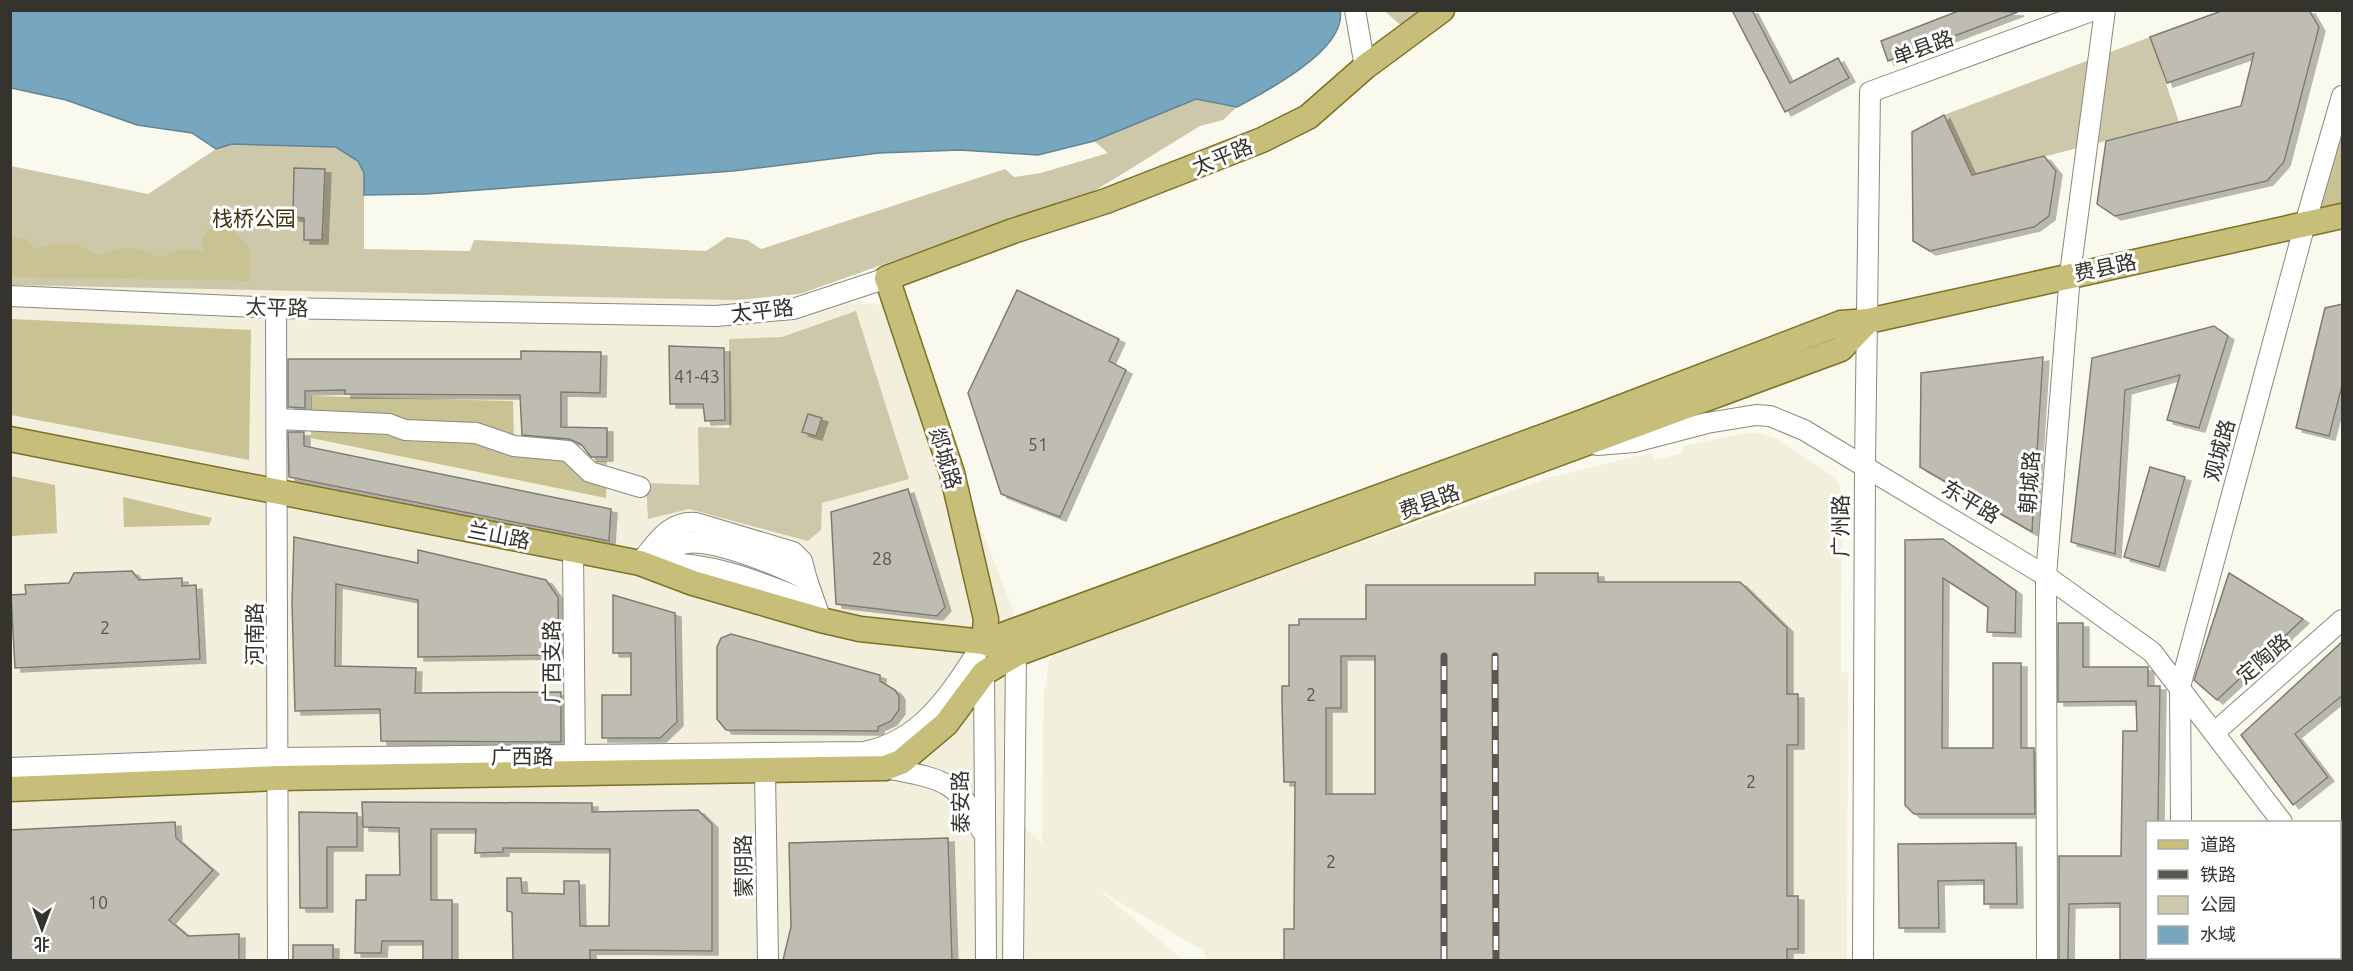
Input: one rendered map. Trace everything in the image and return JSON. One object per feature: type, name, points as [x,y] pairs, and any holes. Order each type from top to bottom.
[{"type":"main road","name":"太平路","points":[[887,278],[1013,231],[1107,201],[1262,140],[1308,117],[1365,67],[1442,10]]},
{"type":"main road","name":"费县路","points":[[984,642],[1580,423],[1841,323],[1868,321],[2070,274],[2343,216]]},
{"type":"main road","name":"郯城路","points":[[887,278],[952,473],[986,619],[984,642]]},
{"type":"main road","name":"费县路","points":[[984,673],[1016,654],[1841,349],[1868,321]]},
{"type":"main road","name":"兰山路","points":[[10,439],[640,563],[693,583],[818,612],[860,629],[984,642]]},
{"type":"main road","points":[[984,642],[1016,654]]},
{"type":"main road","name":"广西路","points":[[10,789],[278,768],[575,764],[765,772],[885,768],[901,762],[946,724],[984,673]]},
{"type":"street","points":[[1355,10],[1365,67]]},
{"type":"street","name":"单县路","points":[[1870,92],[2094,10]]},
{"type":"street","name":"朝城路","points":[[2047,960],[2046,576],[2070,274],[2104,10]]},
{"type":"street","name":"广州路","points":[[1863,960],[1865,465],[1870,92]]},
{"type":"street","name":"观城路","points":[[2181,821],[2180,687],[2305,224],[2340,121],[2343,96]]},
{"type":"street","name":"太平路","points":[[10,296],[276,308],[716,316],[793,309],[887,278]]},
{"type":"street","name":"河南路","points":[[276,308],[278,960]]},
{"type":"street","name":"东平路","points":[[1578,446],[1634,442],[1707,423],[1756,415],[1770,416],[1804,430],[2046,576],[2152,652],[2281,821]]},
{"type":"street","points":[[277,418],[389,424],[405,430],[476,433],[514,446],[568,451],[590,472],[640,487]]},
{"type":"street","points":[[640,563],[663,534],[681,522],[696,523],[793,552],[802,561],[818,612]]},
{"type":"street","name":"广西支路","points":[[573,550],[575,764]]},
{"type":"street","name":"定陶路","points":[[2214,732],[2343,620]]},
{"type":"street","name":"泰安路","points":[[984,642],[986,960]]},
{"type":"street","name":"广西路","points":[[575,764],[864,752],[885,748],[912,734],[942,705],[984,642]]},
{"type":"street","points":[[1850,960],[1852,700],[1864,648]]},
{"type":"street","points":[[1013,960],[1016,654]]},
{"type":"street","name":"广西路","points":[[10,768],[278,768]]},
{"type":"street","points":[[885,768],[933,778],[955,789],[971,806],[985,840]]},
{"type":"street","name":"蒙阴路","points":[[765,772],[768,960]]},
{"type":"shaded area","points":[[2338,130],[2342,138],[2342,210],[2313,217]]},
{"type":"shaded area","points":[[231,225],[250,250],[250,281],[11,277],[11,237],[23,238],[36,249],[60,243],[83,247],[98,256],[114,250],[130,248],[145,251],[160,258],[181,250],[192,249],[203,252],[202,239],[207,230]]},
{"type":"shaded area","points":[[10,259],[239,278],[893,305],[1014,612],[1021,825],[1042,843],[1044,689],[1048,663],[1053,655],[1313,559],[1548,478],[1650,453],[1656,460],[1683,453],[1683,446],[1745,433],[1760,433],[1776,438],[1833,476],[1839,483],[1842,503],[1841,672],[1848,673],[1847,960],[1209,960],[1202,950],[1099,890],[1183,960],[11,960]]},
{"type":"shaded area","points":[[11,319],[251,330],[249,460],[11,415]]},
{"type":"shaded area","points":[[311,396],[513,401],[514,446],[577,446],[577,461],[607,461],[606,498],[311,438]]},
{"type":"shaded area","points":[[11,476],[55,485],[57,533],[11,536]]},
{"type":"shaded area","points":[[123,497],[212,518],[209,525],[124,527]]},
{"type":"green space","points":[[1385,11],[1442,11],[1410,34]]},
{"type":"green space","points":[[2150,37],[2179,122],[1972,175],[1944,115]]},
{"type":"green space","name":"栈桥公园","points":[[1196,99],[1237,107],[1223,120],[1200,126],[1083,198],[980,230],[800,294],[736,300],[11,285],[11,166],[148,194],[216,149],[232,144],[336,147],[349,153],[358,161],[364,173],[364,249],[470,251],[474,240],[706,251],[727,237],[747,240],[761,249],[1005,169],[1014,177],[1041,173],[1108,153],[1094,141]]},
{"type":"green space","points":[[856,311],[909,479],[822,503],[821,530],[808,541],[689,509],[648,519],[646,483],[699,485],[698,427],[729,428],[729,339],[782,337]]},
{"type":"water","points":[[1340,10],[1339,25],[1331,40],[1318,54],[1284,80],[1237,107],[1196,99],[1094,141],[1038,155],[960,150],[879,153],[733,171],[426,194],[364,195],[364,173],[358,161],[336,147],[232,144],[216,149],[192,133],[137,125],[66,100],[11,88],[11,11]]},
{"type":"building","points":[[1732,10],[1752,10],[1790,83],[1838,58],[1849,78],[1785,112]]},
{"type":"building","points":[[1961,10],[2018,12],[1888,61],[1881,41]]},
{"type":"building","points":[[2224,10],[2309,10],[2319,27],[2284,162],[2267,181],[2115,216],[2097,204],[2106,141],[2241,106],[2254,53],[2167,83],[2150,37]]},
{"type":"building","points":[[1944,115],[1972,175],[2044,156],[2056,171],[2049,216],[2034,227],[1930,251],[1913,241],[1912,132]]},
{"type":"building","points":[[294,168],[325,169],[322,240],[304,240],[304,218],[293,217]]},
{"type":"building","points":[[1017,290],[1119,339],[1109,361],[1126,370],[1060,517],[1001,494],[968,393]]},
{"type":"building","points":[[2343,304],[2343,382],[2329,436],[2296,428],[2325,308]]},
{"type":"building","points":[[2214,326],[2228,336],[2199,428],[2167,420],[2180,375],[2125,390],[2115,554],[2071,542],[2092,358]]},
{"type":"building","points":[[669,346],[724,348],[725,420],[705,421],[703,404],[670,404]]},
{"type":"building","points":[[521,351],[601,352],[600,393],[561,392],[561,427],[607,428],[607,457],[591,457],[581,444],[569,439],[522,435],[520,395],[345,394],[345,390],[305,391],[305,408],[288,407],[288,359],[521,359]]},
{"type":"building","points":[[2043,357],[2032,532],[1920,467],[1921,373]]},
{"type":"building","points":[[808,414],[822,418],[816,436],[802,432]]},
{"type":"building","points":[[288,432],[304,432],[304,446],[611,509],[609,541],[289,477]]},
{"type":"building","points":[[2150,467],[2185,477],[2159,567],[2124,557]]},
{"type":"building","points":[[908,489],[945,607],[937,616],[836,604],[831,512]]},
{"type":"building","points":[[294,537],[418,563],[418,550],[546,580],[558,597],[559,655],[418,657],[418,600],[336,584],[335,666],[416,668],[415,693],[561,692],[561,742],[381,741],[380,709],[295,711],[292,603]]},
{"type":"building","points":[[1943,539],[2016,591],[2015,633],[1987,632],[1988,607],[1943,578],[1942,748],[1993,748],[1993,663],[2021,663],[2021,748],[2034,748],[2035,814],[1914,814],[1905,805],[1905,540]]},
{"type":"building","points":[[132,571],[139,580],[182,578],[182,586],[196,585],[200,659],[15,668],[11,595],[26,594],[25,585],[69,583],[74,573]]},
{"type":"building","points":[[1535,573],[1598,573],[1598,582],[1740,582],[1787,628],[1787,694],[1798,694],[1798,745],[1787,745],[1787,896],[1798,896],[1798,949],[1787,949],[1787,960],[1284,960],[1284,929],[1294,929],[1295,782],[1284,782],[1282,703],[1282,686],[1289,686],[1289,625],[1299,625],[1299,619],[1366,619],[1366,585],[1535,585]],"holes":[[[1341,656],[1375,656],[1375,794],[1326,794],[1326,708],[1341,708]]]},
{"type":"building","points":[[2229,573],[2303,619],[2217,700],[2194,680]]},
{"type":"building","points":[[613,595],[675,613],[677,722],[660,738],[602,738],[602,695],[631,695],[631,653],[613,653]]},
{"type":"building","points":[[2058,623],[2083,623],[2083,667],[2148,667],[2148,686],[2160,686],[2158,821],[2146,821],[2146,959],[2148,960],[2120,960],[2120,903],[2069,904],[2068,960],[2059,960],[2059,856],[2121,856],[2123,731],[2137,731],[2136,701],[2058,702]]},
{"type":"building","points":[[731,634],[880,675],[880,681],[895,690],[899,696],[899,710],[891,721],[878,727],[878,731],[726,730],[717,719],[717,647],[721,638]]},
{"type":"building","points":[[2343,641],[2343,695],[2295,734],[2328,777],[2293,805],[2241,735]]},
{"type":"building","points":[[362,802],[592,803],[592,812],[698,810],[712,824],[712,951],[590,950],[590,960],[513,960],[512,912],[507,911],[507,878],[521,878],[522,893],[564,894],[564,881],[579,881],[580,926],[609,926],[610,849],[503,848],[503,852],[475,853],[476,829],[431,829],[431,900],[452,900],[452,960],[423,960],[423,941],[382,941],[381,953],[355,953],[356,900],[366,900],[366,875],[400,875],[399,828],[363,827]]},
{"type":"building","points":[[299,812],[357,813],[357,847],[327,847],[327,908],[300,908]]},
{"type":"building","points":[[175,822],[176,838],[213,870],[169,920],[188,936],[239,934],[239,960],[11,960],[10,830]]},
{"type":"building","points":[[948,838],[952,960],[783,960],[791,927],[789,843]]},
{"type":"building","points":[[2016,843],[2017,904],[1984,904],[1984,880],[1938,881],[1939,928],[1899,928],[1898,844]]},
{"type":"building","points":[[293,945],[333,945],[333,960],[293,960]]},
{"type":"railway","points":[[1444,656],[1444,960]]},
{"type":"railway","points":[[1495,656],[1496,960]]}]
